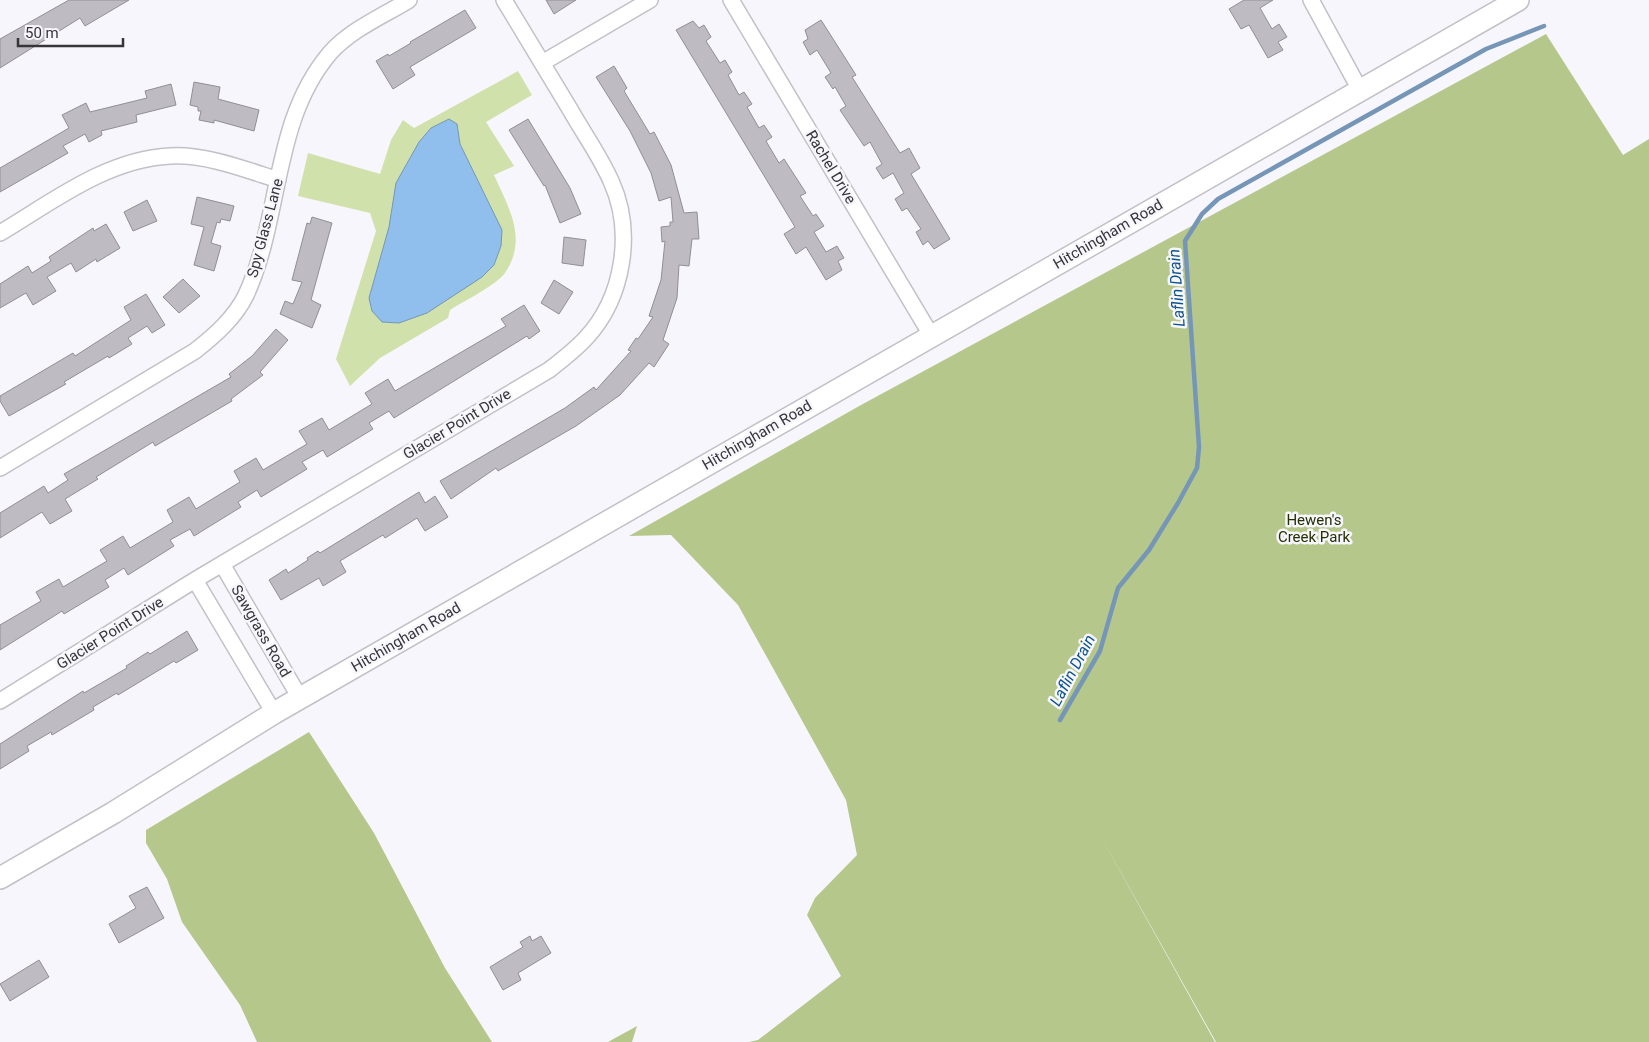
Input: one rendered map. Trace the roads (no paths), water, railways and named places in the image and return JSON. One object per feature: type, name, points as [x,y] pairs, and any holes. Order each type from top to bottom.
[{"type":"street","name":"Spy Glass Lane","points":[[0,468],[195,351],[220,330],[246,295],[264,242],[294,118],[311,78],[331,52],[346,38],[409,0]]},
{"type":"street","name":"Glacier Point Drive","points":[[0,700],[195,580],[548,370],[572,352],[600,320],[618,278],[623,256],[623,228],[619,206],[611,181],[504,0]]},
{"type":"street","points":[[542,63],[650,0]]},
{"type":"street","name":"Rachel Drive","points":[[731,0],[931,335]]},
{"type":"street","points":[[1311,0],[1360,90]]},
{"type":"street","name":"Hitchingham Road","points":[[0,878],[113,813],[274,713],[1518,0]]},
{"type":"street","points":[[0,233],[85,182],[116,168],[142,160],[170,156],[204,159],[278,180]]},
{"type":"street","name":"Sawgrass Road","points":[[222,564],[300,698]]},
{"type":"street","name":"Sawgrass Road","points":[[195,580],[274,713]]},
{"type":"water","points":[[449,119],[457,124],[460,144],[502,230],[501,246],[494,265],[482,277],[427,313],[399,323],[382,322],[372,311],[369,298],[389,227],[396,183],[419,142],[431,128]]},
{"type":"waterway","name":"Laflin Drain","points":[[1060,720],[1100,651],[1118,588],[1149,550],[1197,468],[1199,447],[1185,241],[1202,214],[1218,199],[1486,49],[1544,26]]},
{"type":"park label","name":"Hewen's Creek Park","points":[[1314,528]]}]
